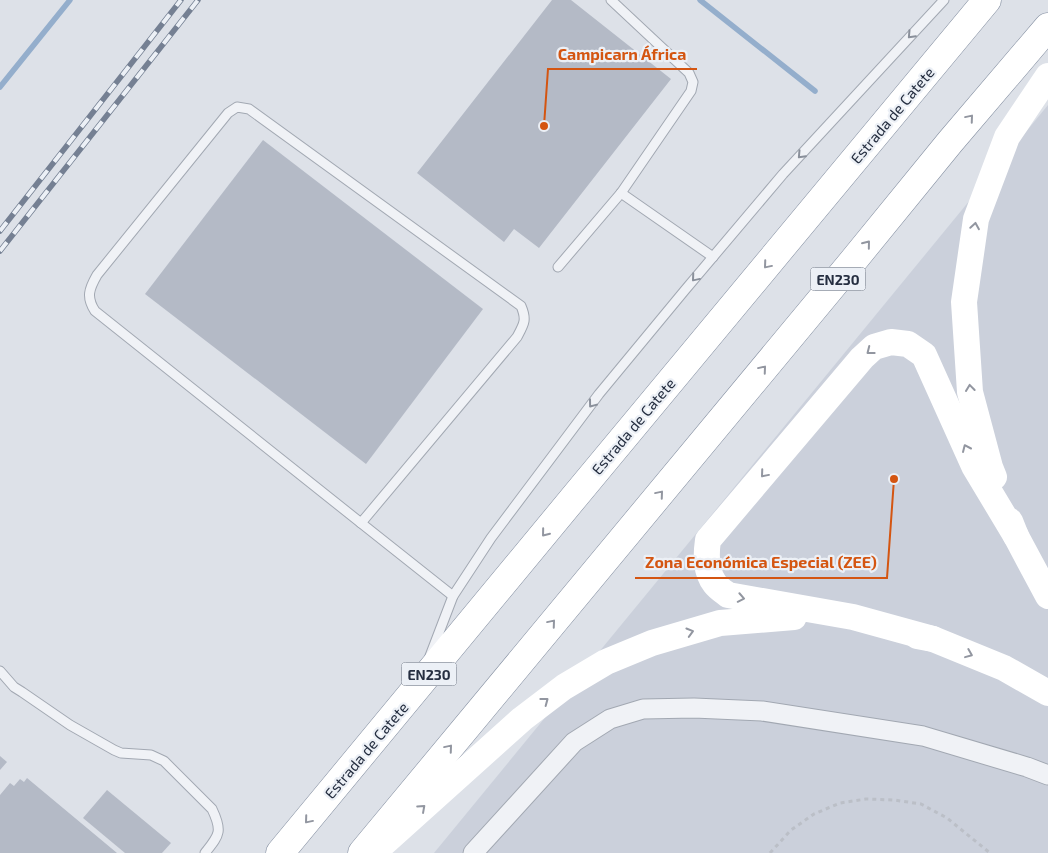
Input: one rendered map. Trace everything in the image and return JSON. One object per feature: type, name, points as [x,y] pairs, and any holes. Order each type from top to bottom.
[{"type":"highway","name":"Estrada de Catete","points":[[280,853],[987,0]]},
{"type":"highway","name":"EN230","points":[[362,853],[1048,26]]},
{"type":"street","points":[[1016,536],[990,467],[970,392],[964,302],[976,219],[1007,137],[1048,76]]},
{"type":"street","points":[[1048,596],[1016,536],[974,466],[924,355],[908,344],[891,342],[874,347],[862,358],[708,540],[706,553],[708,570],[715,584],[728,595],[853,617],[933,639],[1004,668],[1048,693]]},
{"type":"street","points":[[374,853],[522,719],[564,687],[606,662],[652,643],[720,624],[792,617],[866,626],[933,639]]},
{"type":"street","points":[[473,853],[574,742],[610,719],[643,709],[694,708],[762,711],[923,736],[1048,774]]},
{"type":"lane","points":[[558,267],[621,192],[691,91],[693,82],[689,73],[611,0]]},
{"type":"lane","points":[[418,688],[453,596],[491,538],[599,394],[783,174],[944,0]]},
{"type":"lane","points":[[361,523],[517,336],[523,325],[524,314],[521,306],[256,114],[248,109],[237,107],[228,112],[97,275],[90,287],[90,304],[95,311],[361,523],[453,596]]},
{"type":"lane","points":[[621,192],[713,257]]},
{"type":"lane","points":[[0,670],[22,692],[70,725],[114,750],[121,753],[151,754],[164,760],[212,809],[217,818],[219,829],[217,837],[205,853]]},
{"type":"path","points":[[770,853],[791,830],[814,814],[840,803],[866,799],[894,800],[921,804],[947,818],[990,853]]},
{"type":"shaded area","points":[[1048,105],[1048,853],[434,853]]},
{"type":"building","points":[[552,0],[571,0],[671,79],[539,248],[514,229],[504,242],[417,173]]},
{"type":"building","points":[[263,140],[483,309],[366,464],[145,294]]},
{"type":"building","points":[[0,756],[7,762],[0,770]]},
{"type":"building","points":[[27,778],[117,853],[0,853],[0,795],[10,783],[14,786],[20,779],[24,782]]},
{"type":"building","points":[[107,790],[171,843],[162,853],[125,853],[83,818]]},
{"type":"waterway","points":[[0,87],[70,0]]},
{"type":"waterway","points":[[700,0],[815,91]]},
{"type":"railway","points":[[0,231],[181,0]]},
{"type":"railway","points":[[0,251],[198,0]]},
{"type":"place","name":"Campicarn África","points":[[544,126]]},
{"type":"place","name":"Zona Económica Especial (ZEE)","points":[[894,479]]}]
